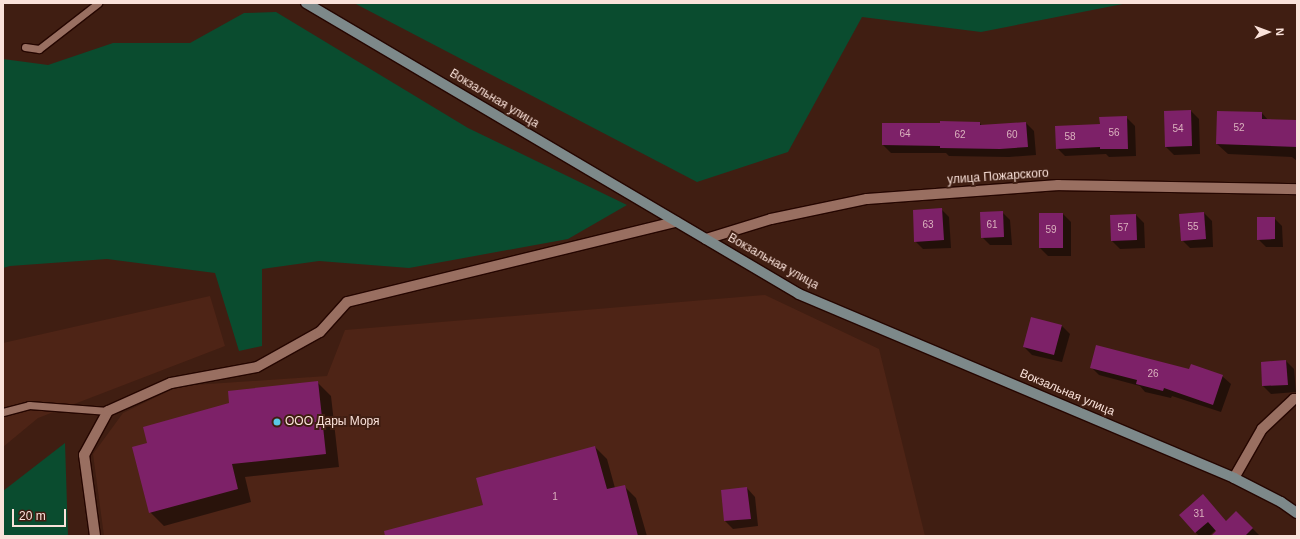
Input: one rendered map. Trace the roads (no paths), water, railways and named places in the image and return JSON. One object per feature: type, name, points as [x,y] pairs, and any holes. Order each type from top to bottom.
[{"type":"street","name":"Вокзальная улица","points":[[306,3],[799,294],[1234,478],[1281,502],[1297,512]]},
{"type":"street","name":"улица Пожарского","points":[[706,240],[771,219],[867,199],[1058,185],[1297,189]]},
{"type":"street","points":[[95,536],[84,455],[108,411],[171,383],[257,367],[320,332],[348,302],[676,222]]},
{"type":"street","points":[[1234,478],[1262,429],[1294,399],[1297,399]]},
{"type":"lane","points":[[25,47],[39,49],[98,3]]},
{"type":"lane","points":[[3,412],[29,405],[108,411]]},
{"type":"place","name":"ООО Дары Моря","points":[[277,422]]}]
